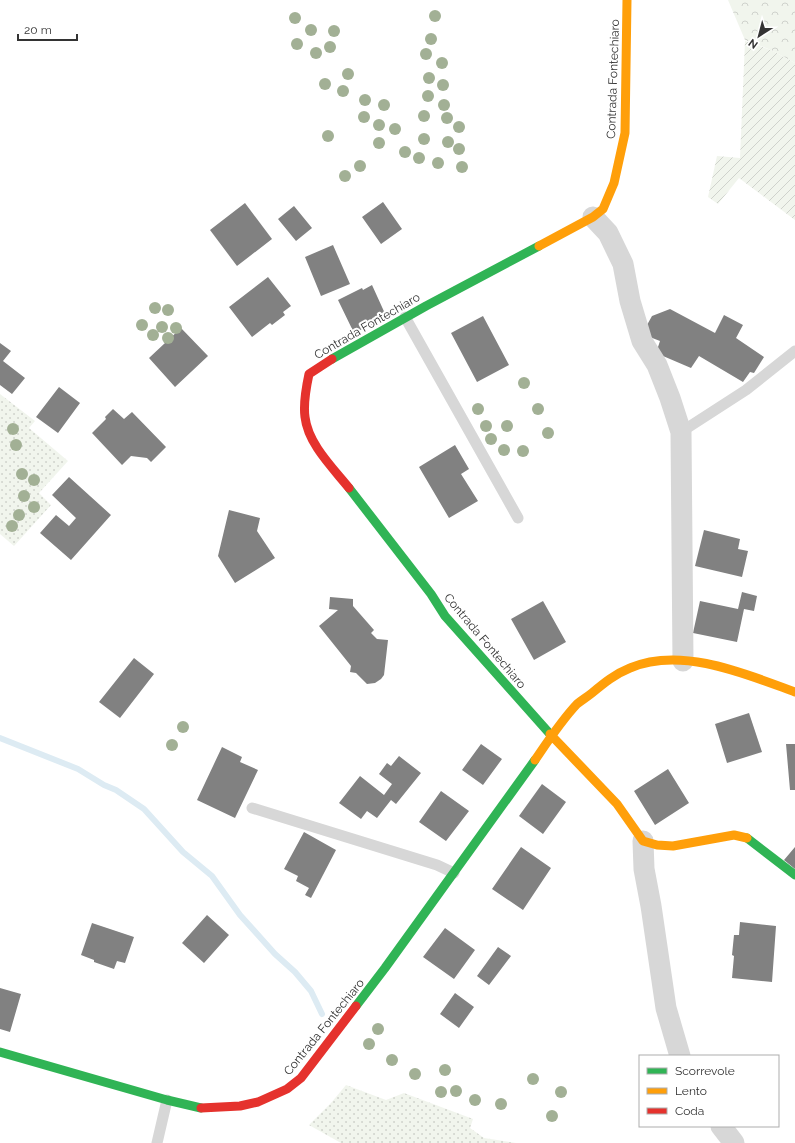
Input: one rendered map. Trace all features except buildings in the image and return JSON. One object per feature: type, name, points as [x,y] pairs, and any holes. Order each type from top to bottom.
[{"type":"street","name":"Contrada Fontechiaro","points":[[552,736],[445,616],[431,594],[319,450],[308,431],[304,411],[305,394],[309,374],[326,362],[405,317],[593,217],[603,209],[614,183],[625,133],[627,0]]},
{"type":"street","points":[[593,217],[608,233],[624,264],[630,301],[642,341],[657,366],[670,398],[681,432],[683,661]]},
{"type":"street","name":"Contrada Fontechiaro","points":[[0,1052],[167,1100],[202,1108],[240,1106],[258,1102],[287,1089],[302,1078],[386,968],[552,736],[576,706],[609,679],[628,668],[644,663],[663,660],[683,661],[702,663],[747,674],[795,692]]},
{"type":"street","points":[[552,736],[617,804],[642,841],[644,869],[666,1008],[680,1055]]},
{"type":"street","points":[[642,841],[657,845],[673,846],[734,835],[748,838],[795,875]]},
{"type":"street","points":[[722,1127],[734,1143]]},
{"type":"lane","points":[[405,317],[518,518]]},
{"type":"lane","points":[[681,432],[746,390],[795,351]]},
{"type":"lane","points":[[252,808],[437,865],[454,873]]},
{"type":"lane","points":[[157,1143],[167,1100]]},
{"type":"green space","points":[[728,0],[795,0],[795,63],[771,50],[745,40]]},
{"type":"green space","points":[[745,41],[771,50],[795,63],[795,220],[739,178],[718,204],[708,197],[717,156],[740,158]]},
{"type":"green space","points":[[0,394],[35,421],[29,428],[68,461],[39,493],[51,505],[14,546],[0,534]]},
{"type":"green space","points":[[346,1085],[386,1100],[404,1093],[473,1119],[470,1128],[484,1138],[516,1143],[341,1143],[309,1125],[331,1103]]},
{"type":"waterway","points":[[0,738],[78,769],[104,785],[116,790],[144,809],[183,852],[212,876],[240,915],[275,954],[295,972],[311,991],[322,1014]]},
{"type":"traffic: fast","points":[[332,359],[426,306],[539,246]]},
{"type":"traffic: fast","points":[[349,488],[431,594],[445,616],[550,734]]},
{"type":"traffic: fast","points":[[356,1006],[535,760]]},
{"type":"traffic: fast","points":[[747,838],[795,875]]},
{"type":"traffic: fast","points":[[0,1052],[167,1100],[201,1108]]},
{"type":"traffic: slow","points":[[539,246],[593,217],[603,209],[614,183],[625,133],[627,0]]},
{"type":"traffic: slow","points":[[535,760],[560,724],[577,704],[619,673],[650,662],[670,660],[692,661],[713,665],[795,692]]},
{"type":"traffic: slow","points":[[550,734],[617,804],[643,841],[657,845],[673,846],[734,835],[747,838]]},
{"type":"traffic: jam","points":[[332,359],[309,374],[304,412],[307,427],[316,446],[349,488]]},
{"type":"traffic: jam","points":[[201,1108],[240,1106],[258,1102],[287,1089],[301,1078],[356,1006]]}]
